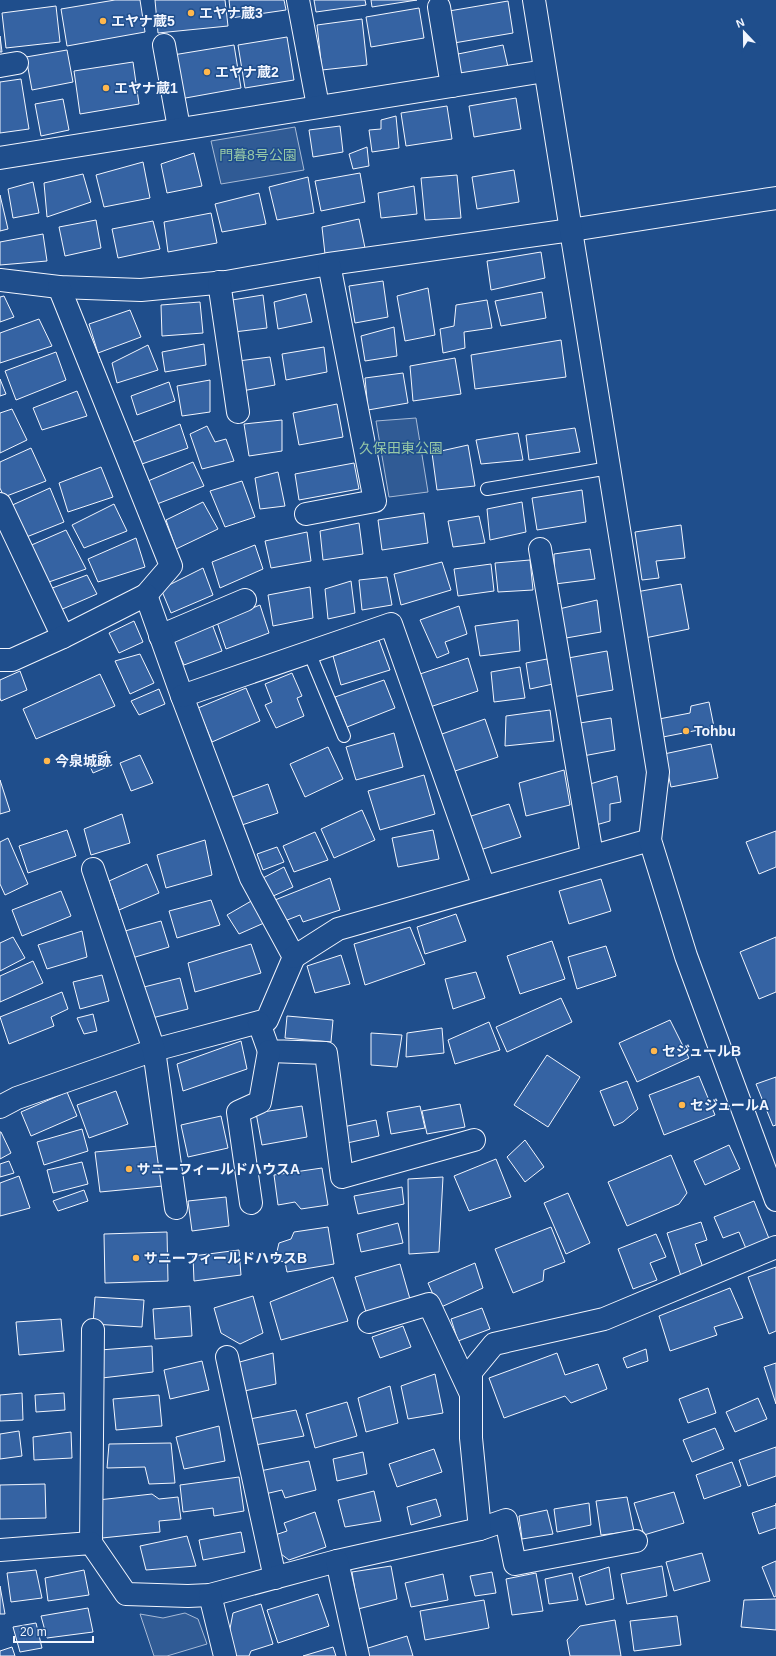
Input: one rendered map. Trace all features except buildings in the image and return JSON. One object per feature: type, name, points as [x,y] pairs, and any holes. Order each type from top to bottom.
[{"type":"street","points":[[298,0],[318,106]]},
{"type":"street","points":[[534,0],[658,772],[650,840],[686,956],[776,1200]]},
{"type":"street","points":[[440,7],[452,86]]},
{"type":"street","points":[[164,45],[179,128]]},
{"type":"street","points":[[0,158],[179,128],[545,71]]},
{"type":"street","points":[[0,280],[59,287],[141,290],[219,282],[329,264],[571,230],[776,198]]},
{"type":"street","points":[[306,514],[375,501],[329,264]]},
{"type":"street","points":[[219,282],[238,412]]},
{"type":"street","points":[[0,660],[12,660],[146,595],[171,566],[59,287]]},
{"type":"street","points":[[0,504],[62,637]]},
{"type":"street","points":[[540,549],[592,855]]},
{"type":"street","points":[[146,595],[182,696],[251,878],[294,957]]},
{"type":"street","points":[[160,636],[245,600]]},
{"type":"street","points":[[182,696],[391,624],[484,887]]},
{"type":"street","points":[[0,1107],[17,1098],[154,1050],[267,1020],[294,957],[338,929],[592,855],[650,840]]},
{"type":"street","points":[[93,869],[154,1050],[176,1208]]},
{"type":"street","points":[[251,1203],[238,1112],[260,1102],[269,1051],[258,1023]]},
{"type":"street","points":[[269,1051],[326,1053],[342,1177],[474,1140]]},
{"type":"street","points":[[480,1529],[471,1438],[471,1372],[494,1344],[604,1319],[776,1247]]},
{"type":"street","points":[[369,1322],[429,1304],[471,1393]]},
{"type":"street","points":[[93,1330],[91,1543],[126,1594],[188,1596],[210,1595],[337,1562],[480,1529],[506,1520],[515,1564],[636,1541]]},
{"type":"street","points":[[227,1357],[275,1578]]},
{"type":"street","points":[[0,1550],[91,1543]]},
{"type":"street","points":[[337,1562],[358,1656]]},
{"type":"street","points":[[210,1595],[225,1656]]},
{"type":"lane","points":[[487,489],[609,468]]},
{"type":"lane","points":[[309,652],[344,736]]},
{"type":"green space","name":"門暮8号公園","points":[[295,127],[304,170],[221,184],[211,141]]},
{"type":"green space","name":"久保田東公園","points":[[416,418],[428,492],[389,497],[376,421]]},
{"type":"green space","points":[[185,1613],[198,1619],[207,1644],[167,1656],[154,1656],[140,1614],[163,1618]]},
{"type":"place","name":"エヤナ蔵3","points":[[191,13]]},
{"type":"place","name":"エヤナ蔵5","points":[[103,21]]},
{"type":"place","name":"エヤナ蔵2","points":[[207,72]]},
{"type":"place","name":"エヤナ蔵1","points":[[106,88]]},
{"type":"place","name":"Tohbu","points":[[686,731]]},
{"type":"place","name":"今泉城跡","points":[[47,761]]},
{"type":"place","name":"セジュールB","points":[[654,1051]]},
{"type":"place","name":"セジュールA","points":[[682,1105]]},
{"type":"place","name":"サニーフィールドハウスA","points":[[129,1169]]},
{"type":"place","name":"サニーフィールドハウスB","points":[[136,1258]]}]
